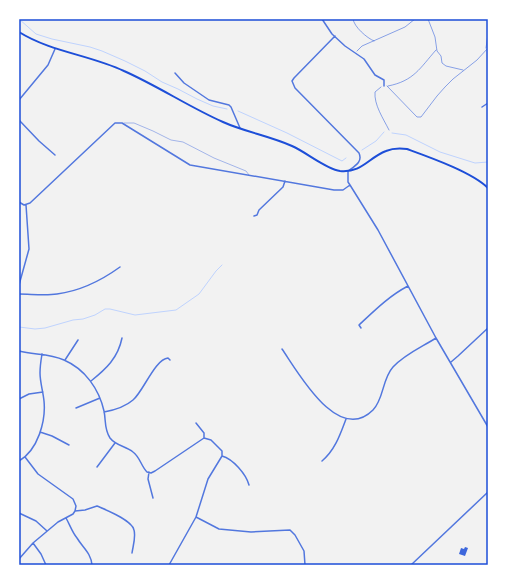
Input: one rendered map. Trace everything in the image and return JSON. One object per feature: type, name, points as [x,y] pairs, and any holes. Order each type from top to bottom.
[{"type":"main road","points":[[19,32],[35,41],[56,49],[124,70],[194,108],[240,128],[284,143],[338,170],[348,171],[358,169],[387,150],[398,148],[407,149],[470,175],[479,180],[488,188]]},
{"type":"street","points":[[322,19],[345,46],[369,64],[375,75],[384,80],[384,86]]},
{"type":"street","points":[[335,36],[292,81],[295,88],[359,153],[361,157],[360,162],[348,171],[348,182],[368,212],[436,338],[488,427]]},
{"type":"street","points":[[19,100],[48,65],[56,49]]},
{"type":"street","points":[[175,73],[184,83],[209,100],[231,106],[240,128]]},
{"type":"street","points":[[482,107],[488,103]]},
{"type":"street","points":[[19,120],[55,155]]},
{"type":"street","points":[[19,202],[26,205],[30,204],[115,123],[122,124],[190,165],[340,190],[350,185]]},
{"type":"street","points":[[254,216],[257,215],[259,210],[283,187],[285,181]]},
{"type":"street","points":[[19,285],[29,249],[26,205]]},
{"type":"street","points":[[19,294],[57,294],[66,292],[95,283],[120,267]]},
{"type":"street","points":[[359,325],[386,300],[408,286]]},
{"type":"street","points":[[356,324],[361,328]]},
{"type":"street","points":[[451,362],[488,328]]},
{"type":"street","points":[[91,381],[112,362],[122,338]]},
{"type":"street","points":[[282,349],[313,393],[322,403],[331,412],[346,419],[365,416],[372,411],[378,404],[386,378],[392,368],[402,358],[436,338]]},
{"type":"street","points":[[65,360],[78,340]]},
{"type":"street","points":[[19,351],[48,354],[65,360],[79,369],[91,381],[100,398],[107,433],[115,443],[134,452],[144,469],[149,472],[155,471],[204,438],[211,440],[222,451],[222,456],[208,479],[196,517],[169,565]]},
{"type":"street","points":[[19,461],[26,457],[40,432],[44,409],[40,372],[42,354]]},
{"type":"street","points":[[104,412],[125,406],[133,400],[140,393],[148,378],[160,362],[165,358],[170,360]]},
{"type":"street","points":[[19,399],[24,396],[43,392]]},
{"type":"street","points":[[76,408],[100,398]]},
{"type":"street","points":[[322,461],[333,449],[340,437],[346,419]]},
{"type":"street","points":[[196,423],[204,433],[204,438]]},
{"type":"street","points":[[40,432],[52,436],[69,445]]},
{"type":"street","points":[[98,467],[115,443]]},
{"type":"street","points":[[222,456],[228,458],[247,477],[249,485]]},
{"type":"street","points":[[26,457],[38,474],[73,499],[76,506],[75,510]]},
{"type":"street","points":[[149,472],[148,479],[153,498]]},
{"type":"street","points":[[412,565],[488,492]]},
{"type":"street","points":[[19,559],[33,543],[75,510],[85,510],[97,506],[112,512],[132,524],[135,533],[132,553]]},
{"type":"street","points":[[19,513],[36,521],[47,531]]},
{"type":"street","points":[[196,517],[219,529],[251,532],[290,530],[295,535],[304,551],[305,565]]},
{"type":"street","points":[[66,518],[75,537],[89,552],[92,565]]},
{"type":"street","points":[[33,543],[41,554],[46,565]]},
{"type":"lane","points":[[122,124],[134,123],[171,140],[183,142],[214,158],[246,170],[249,176]]},
{"type":"path","points":[[353,19],[358,29],[371,40],[376,41]]},
{"type":"path","points":[[356,53],[362,46],[405,27],[415,19]]},
{"type":"path","points":[[428,19],[435,37],[436,50],[441,56],[442,63],[446,66],[464,70]]},
{"type":"path","points":[[486,50],[488,34]]},
{"type":"path","points":[[387,86],[419,118],[453,79],[477,60],[488,48]]},
{"type":"path","points":[[389,130],[377,107],[375,92],[384,86],[386,87],[399,84],[415,75],[436,50]]},
{"type":"building","points":[[465,547],[468,548],[465,556],[459,554],[461,548],[464,549]]},
{"type":"waterway","points":[[19,19],[36,34],[102,51],[145,71],[162,82],[197,99],[213,106],[227,109]]},
{"type":"waterway","points":[[238,111],[287,133],[342,161],[346,158]]},
{"type":"waterway","points":[[362,150],[376,141],[384,132]]},
{"type":"waterway","points":[[392,133],[406,135],[440,152],[475,163],[488,162]]},
{"type":"waterway","points":[[19,327],[35,329],[45,328],[73,320],[83,319],[95,315],[105,309],[135,315],[176,310],[199,294],[222,265]]}]
